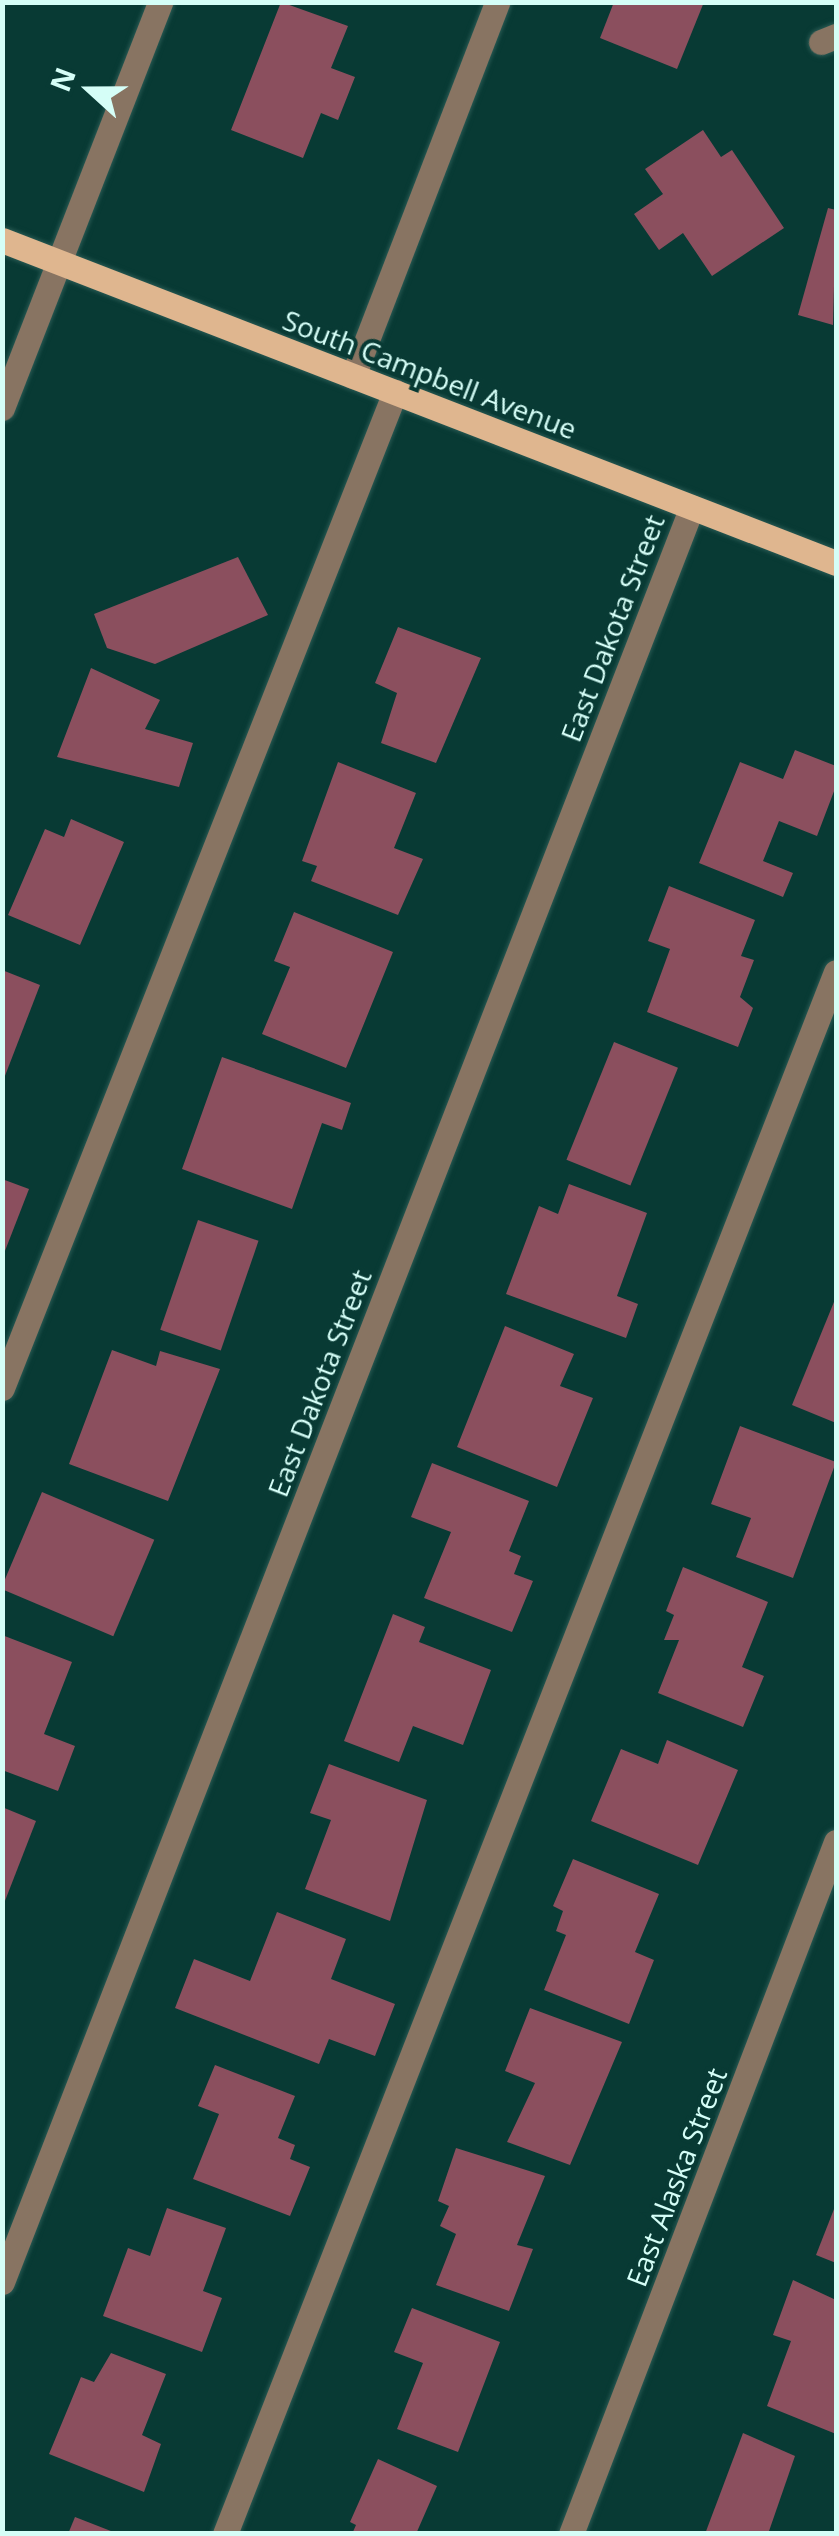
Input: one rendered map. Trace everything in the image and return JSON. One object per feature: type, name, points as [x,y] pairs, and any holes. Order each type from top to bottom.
[{"type":"main road","name":"South Campbell Avenue","points":[[2,240],[836,563]]},
{"type":"street","points":[[2,408],[160,2]]},
{"type":"street","points":[[353,376],[498,2]]},
{"type":"street","points":[[2,1388],[394,392]]},
{"type":"street","name":"East Dakota Street","points":[[2,2282],[692,507]]},
{"type":"street","points":[[225,2534],[836,972]]},
{"type":"street","name":"East Alaska Street","points":[[571,2534],[836,1842]]},
{"type":"building","points":[[281,2],[348,26],[331,68],[355,77],[338,120],[321,113],[303,158],[231,130]]},
{"type":"building","points":[[614,2],[704,2],[677,69],[600,38]]},
{"type":"building","points":[[703,130],[721,157],[732,150],[784,228],[712,276],[683,233],[659,250],[634,214],[663,194],[645,169]]},
{"type":"building","points":[[828,208],[836,210],[833,325],[798,315]]},
{"type":"building","points":[[238,557],[268,615],[155,664],[107,648],[94,614]]},
{"type":"building","points":[[398,627],[481,658],[436,763],[381,743],[397,693],[375,683]]},
{"type":"building","points":[[91,668],[160,700],[145,729],[193,743],[179,787],[57,757]]},
{"type":"building","points":[[795,750],[836,766],[836,786],[817,836],[779,821],[763,861],[793,873],[783,897],[699,863],[740,762],[783,779]]},
{"type":"building","points":[[338,762],[416,793],[394,848],[423,859],[398,915],[311,881],[317,866],[302,861]]},
{"type":"building","points":[[71,819],[124,842],[80,945],[8,915],[45,829],[64,837]]},
{"type":"building","points":[[669,886],[755,920],[741,956],[754,960],[740,997],[753,1008],[738,1047],[647,1012],[670,949],[648,941]]},
{"type":"building","points":[[294,912],[393,952],[346,1068],[262,1034],[290,967],[274,961]]},
{"type":"building","points":[[2,970],[40,985],[3,1081],[2,1081]]},
{"type":"building","points":[[614,1042],[678,1068],[630,1186],[566,1160]]},
{"type":"building","points":[[222,1057],[351,1103],[342,1130],[322,1123],[292,1209],[182,1169]]},
{"type":"building","points":[[2,1179],[29,1189],[3,1256],[2,1256]]},
{"type":"building","points":[[569,1184],[647,1213],[617,1296],[638,1304],[626,1338],[506,1294],[539,1206],[558,1214]]},
{"type":"building","points":[[198,1220],[259,1241],[221,1351],[160,1330]]},
{"type":"building","points":[[836,1297],[836,1423],[792,1405]]},
{"type":"building","points":[[505,1326],[574,1354],[560,1386],[593,1398],[557,1487],[457,1447]]},
{"type":"building","points":[[112,1350],[156,1366],[160,1351],[220,1369],[168,1501],[69,1464]]},
{"type":"building","points":[[740,1426],[836,1462],[793,1578],[736,1557],[751,1518],[711,1504]]},
{"type":"building","points":[[432,1463],[529,1501],[509,1551],[521,1556],[514,1574],[533,1581],[512,1632],[424,1598],[451,1532],[411,1517]]},
{"type":"building","points":[[42,1492],[154,1540],[113,1636],[2,1589]]},
{"type":"building","points":[[683,1567],[768,1602],[742,1667],[764,1676],[743,1727],[658,1693],[679,1640],[664,1640],[674,1615],[666,1611]]},
{"type":"building","points":[[393,1614],[425,1627],[419,1642],[491,1670],[463,1745],[413,1726],[399,1762],[344,1741]]},
{"type":"building","points":[[2,1635],[72,1662],[44,1734],[75,1746],[58,1791],[2,1770]]},
{"type":"building","points":[[667,1740],[738,1770],[698,1865],[591,1821],[621,1749],[658,1764]]},
{"type":"building","points":[[329,1764],[427,1800],[390,1921],[305,1889],[331,1820],[310,1813]]},
{"type":"building","points":[[2,1807],[36,1821],[3,1906],[2,1906]]},
{"type":"building","points":[[573,1859],[659,1894],[635,1952],[654,1960],[629,2024],[544,1990],[566,1935],[556,1931],[563,1911],[553,1906]]},
{"type":"building","points":[[277,1912],[346,1939],[331,1979],[395,2004],[375,2056],[329,2039],[319,2064],[175,2008],[194,1959],[250,1981]]},
{"type":"building","points":[[530,2008],[622,2042],[570,2165],[507,2142],[535,2083],[505,2071]]},
{"type":"building","points":[[215,2065],[295,2096],[278,2138],[295,2145],[290,2159],[310,2167],[290,2216],[193,2179],[219,2114],[198,2106]]},
{"type":"building","points":[[456,2148],[545,2176],[517,2245],[533,2249],[509,2311],[436,2285],[456,2234],[440,2226],[449,2206],[438,2201]]},
{"type":"building","points":[[836,2204],[836,2263],[816,2255]]},
{"type":"building","points":[[167,2208],[226,2228],[203,2291],[222,2298],[202,2352],[103,2316],[128,2248],[150,2256]]},
{"type":"building","points":[[793,2280],[836,2300],[836,2434],[767,2406],[791,2341],[773,2335]]},
{"type":"building","points":[[412,2308],[500,2342],[458,2452],[397,2429],[423,2363],[394,2352]]},
{"type":"building","points":[[111,2353],[166,2374],[142,2435],[161,2444],[144,2492],[49,2454],[81,2377],[94,2382]]},
{"type":"building","points":[[743,2433],[795,2456],[768,2534],[705,2534]]},
{"type":"building","points":[[378,2459],[437,2486],[416,2534],[352,2534],[356,2525],[350,2522]]},
{"type":"building","points":[[75,2517],[116,2533],[116,2534],[68,2534]]}]
